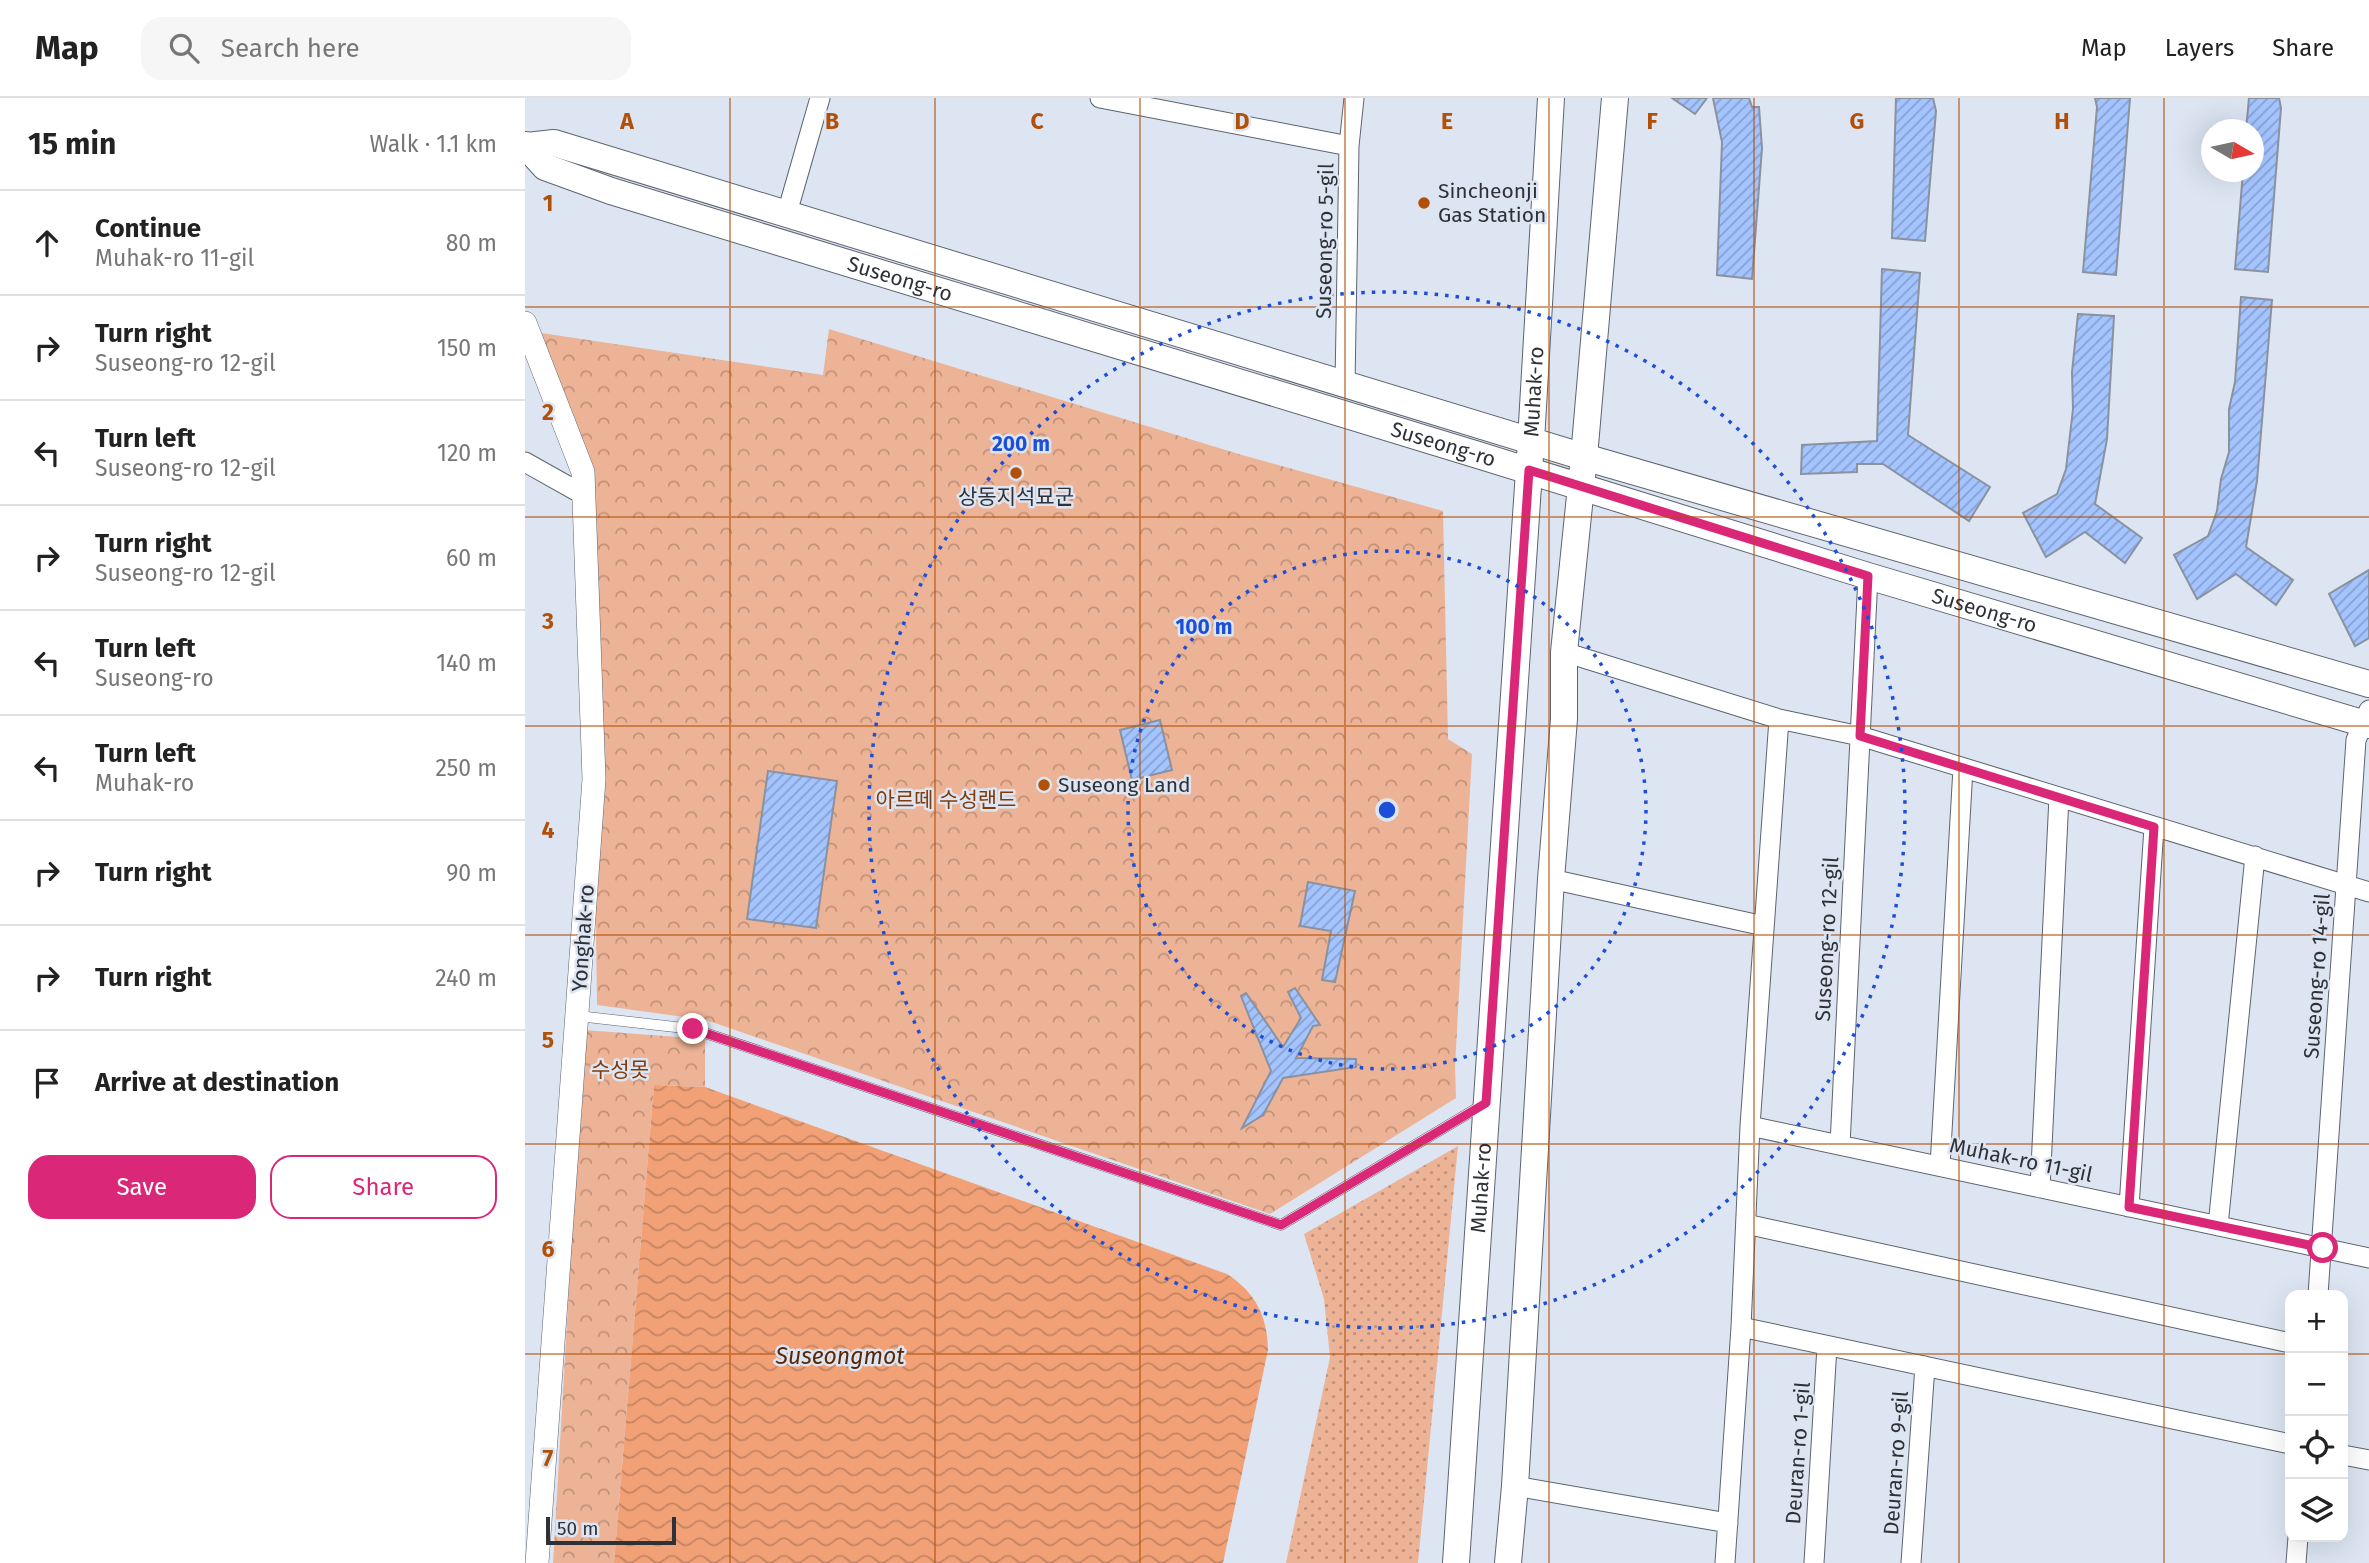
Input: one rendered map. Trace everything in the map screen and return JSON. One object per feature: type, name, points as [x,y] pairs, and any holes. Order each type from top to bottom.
[{"type":"main road","name":"Muhak-ro","points":[[1456,1563],[1531,441],[1551,98]]},
{"type":"main road","points":[[1609,98],[1613,129]]},
{"type":"main road","points":[[1508,1563],[1515,1486],[1551,879],[1564,719],[1564,652],[1615,98]]},
{"type":"main road","name":"Suseong-ro","points":[[526,146],[554,143],[1584,457],[2369,684]]},
{"type":"main road","name":"Suseong-ro","points":[[526,146],[545,167],[611,191],[1868,576],[2367,719]]},
{"type":"street","points":[[787,214],[820,98]]},
{"type":"street","points":[[1100,98],[1349,146]]},
{"type":"street","name":"Suseong-ro 5-gil","points":[[1345,385],[1349,146],[1354,98]]},
{"type":"street","name":"Yonghak-ro","points":[[526,328],[583,472],[594,779],[537,1563]]},
{"type":"street","points":[[525,462],[582,494]]},
{"type":"street","name":"Suseong-ro 12-gil","points":[[1840,1145],[1868,576]]},
{"type":"street","points":[[1564,652],[1779,719],[1860,736],[2369,892]]},
{"type":"street","points":[[1725,1563],[1741,1327],[1750,1126],[1779,719]]},
{"type":"street","name":"Suseong-ro 14-gil","points":[[2319,1290],[2356,740],[2367,719]]},
{"type":"street","points":[[1940,1166],[1963,768]]},
{"type":"street","points":[[2040,1188],[2059,797]]},
{"type":"street","points":[[2129,1207],[2154,827]]},
{"type":"street","points":[[2218,1226],[2255,856]]},
{"type":"street","points":[[1551,879],[1764,926]]},
{"type":"street","name":"Muhak-ro 11-gil","points":[[1750,1126],[2323,1248]]},
{"type":"street","points":[[1746,1224],[2285,1342]]},
{"type":"street","points":[[2323,1248],[2369,1258]]},
{"type":"street","points":[[1741,1327],[2285,1443]]},
{"type":"street","name":"Deuran-ro 1-gil","points":[[1814,1563],[1828,1346]]},
{"type":"street","name":"Deuran-ro 9-gil","points":[[1911,1563],[1925,1366]]},
{"type":"street","points":[[2348,1456],[2369,1460]]},
{"type":"street","points":[[1515,1486],[1728,1523]]},
{"type":"street","points":[[2296,1563],[2298,1542]]},
{"type":"lane","points":[[577,1016],[693,1029],[1281,1225],[1486,1103]]},
{"type":"green space","name":"아르떼 수성랜드","points":[[829,329],[1242,455],[1443,511],[1448,739],[1472,754],[1455,1067],[1456,1098],[1270,1214],[706,1020],[597,1005],[594,779],[583,501],[528,331],[823,375]]},
{"type":"green space","name":"수성못","points":[[584,1030],[705,1039],[705,1087],[654,1085],[614,1563],[553,1563]]},
{"type":"green space","points":[[1458,1146],[1418,1563],[1286,1563],[1330,1357],[1324,1299],[1304,1234]]},
{"type":"water","name":"Suseongmot","points":[[654,1085],[705,1087],[1227,1274],[1237,1281],[1258,1306],[1265,1326],[1268,1350],[1223,1563],[614,1563]]},
{"type":"building","points":[[1672,98],[1707,98],[1695,114]]},
{"type":"building","points":[[1713,98],[1749,98],[1752,107],[1759,107],[1762,148],[1752,279],[1717,275],[1722,142]]},
{"type":"building","points":[[1896,98],[1933,98],[1936,111],[1925,241],[1892,238]]},
{"type":"building","points":[[2095,98],[2130,98],[2116,275],[2083,272],[2097,107]]},
{"type":"building","points":[[2249,98],[2279,98],[2281,108],[2268,272],[2235,269],[2242,182],[2264,182],[2264,119],[2247,119]]},
{"type":"building","points":[[1882,269],[1920,273],[1908,435],[1990,487],[1969,521],[1883,464],[1857,464],[1857,472],[1801,474],[1802,445],[1877,441]]},
{"type":"building","points":[[2241,297],[2272,300],[2257,481],[2246,547],[2293,580],[2276,605],[2236,574],[2197,599],[2174,555],[2208,536],[2217,511],[2221,479],[2229,452],[2229,409],[2235,382]]},
{"type":"building","points":[[2078,314],[2114,316],[2107,439],[2095,504],[2142,538],[2125,563],[2085,532],[2046,557],[2023,513],[2057,494],[2066,469],[2073,409],[2072,372]]},
{"type":"building","points":[[2369,570],[2369,638],[2355,646],[2329,594]]},
{"type":"building","points":[[1160,720],[1172,770],[1132,780],[1120,730]]},
{"type":"building","points":[[768,771],[837,781],[816,928],[747,919]]},
{"type":"building","points":[[1308,882],[1355,891],[1335,982],[1322,980],[1331,931],[1300,926]]},
{"type":"building","points":[[1295,988],[1320,1025],[1313,1026],[1296,1058],[1356,1059],[1356,1067],[1283,1078],[1263,1115],[1242,1128],[1271,1071],[1241,996],[1246,993],[1283,1047],[1301,1018],[1288,992]]},
{"type":"place","name":"Sincheonji Gas Station","points":[[1424,203]]},
{"type":"place","name":"상동지석묘군","points":[[1016,473]]},
{"type":"place","name":"Suseong Land","points":[[1044,785]]},
{"type":"route","points":[[693,1029],[1281,1225],[1486,1103],[1529,470],[1868,576],[1860,736],[2154,827],[2129,1207],[2323,1248]]}]
